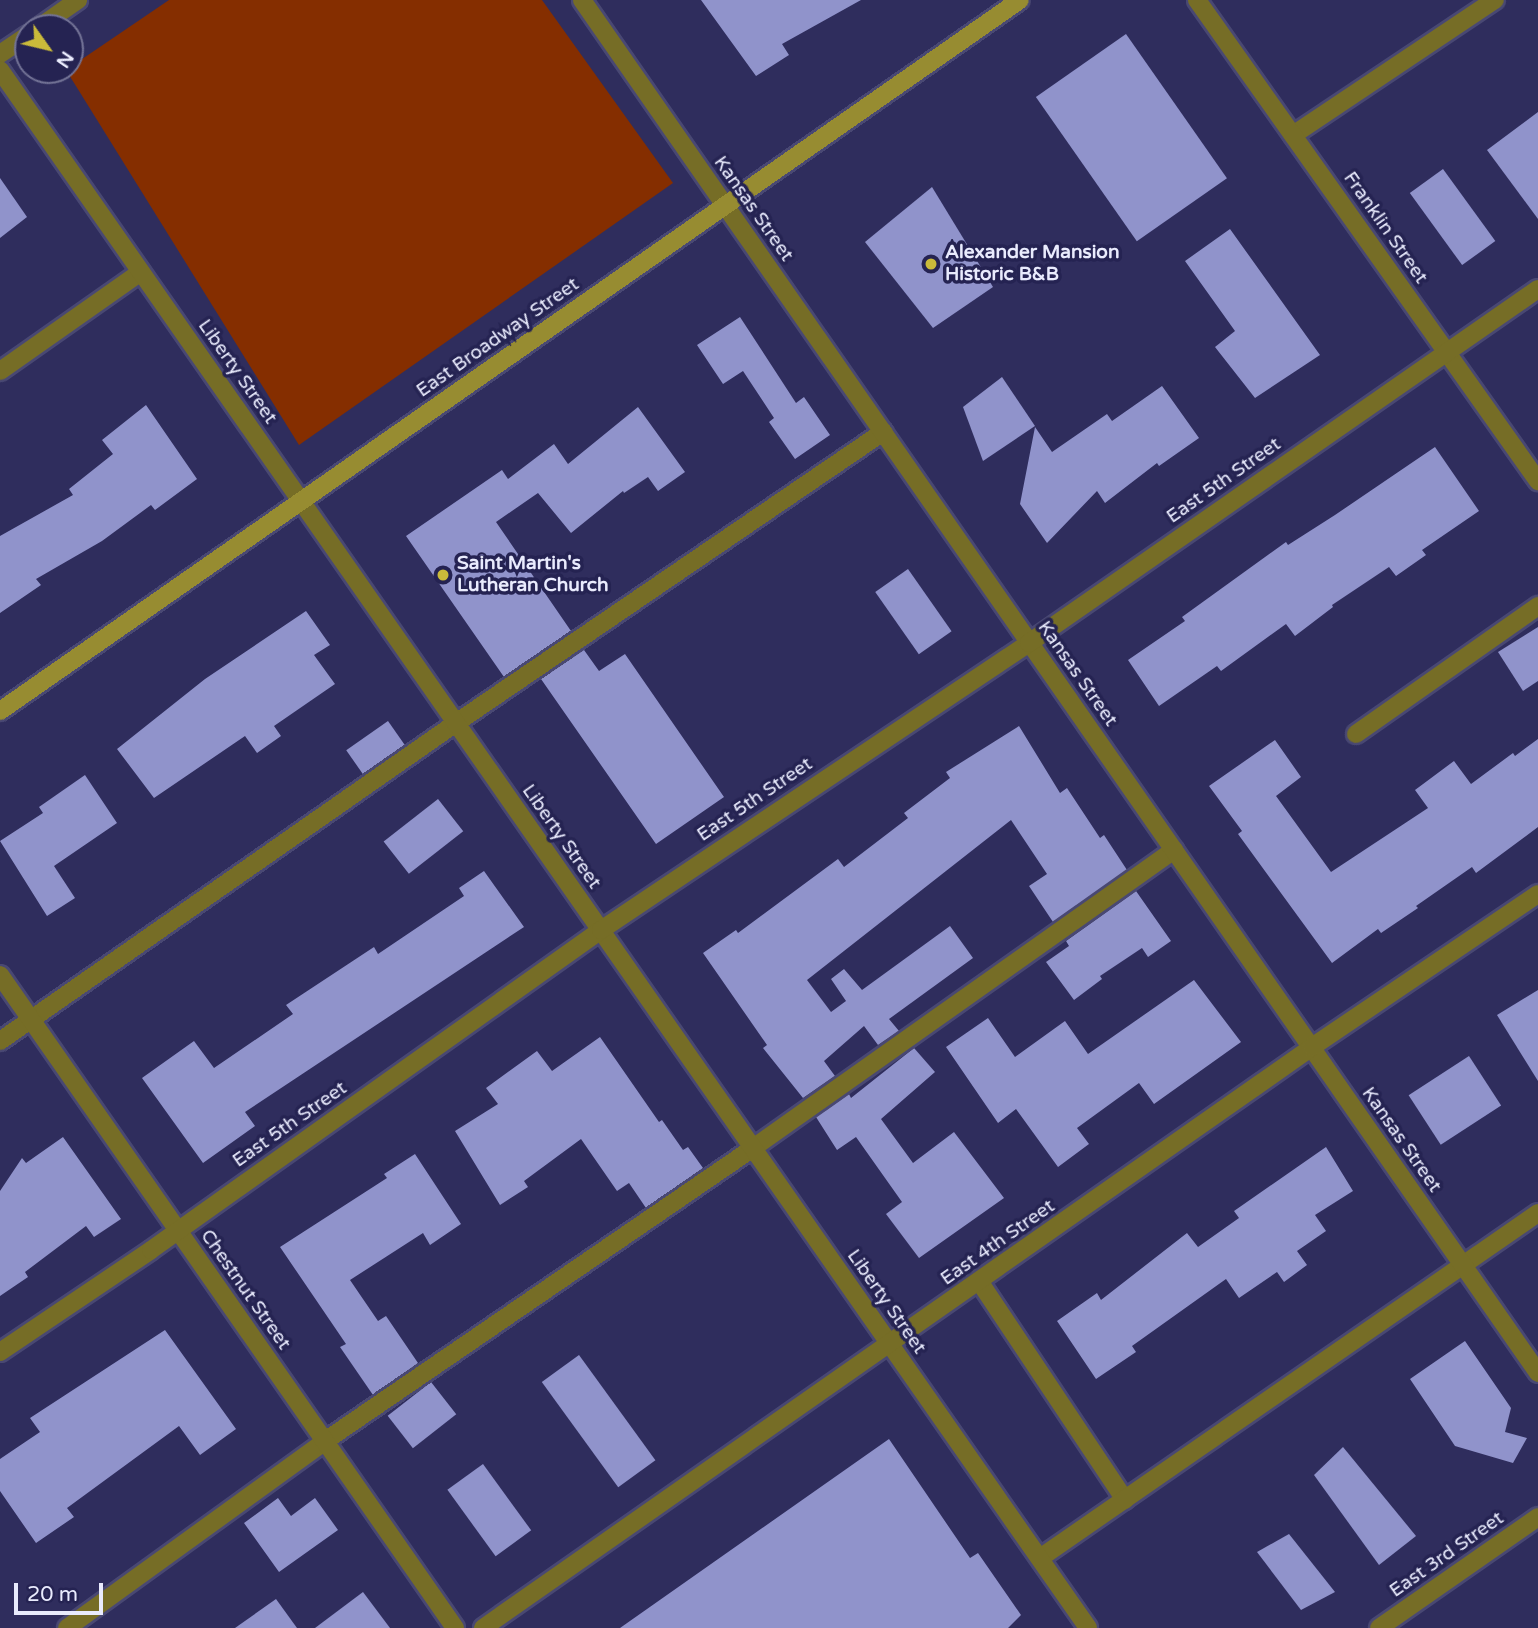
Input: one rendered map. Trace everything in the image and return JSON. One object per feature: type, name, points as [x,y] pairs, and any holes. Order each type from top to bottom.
[{"type":"main road","name":"East Broadway Street","points":[[0,711],[1020,0]]},
{"type":"street","points":[[58,14],[78,0]]},
{"type":"street","name":"Kansas Street","points":[[582,0],[1538,1373]]},
{"type":"street","name":"Franklin Street","points":[[1197,0],[1538,481]]},
{"type":"street","points":[[1293,135],[1495,0]]},
{"type":"street","name":"Liberty Street","points":[[0,70],[1088,1628]]},
{"type":"street","points":[[0,371],[141,272]]},
{"type":"street","name":"East 5th Street","points":[[0,1352],[178,1230],[601,930],[1029,643],[1538,289]]},
{"type":"street","points":[[0,1041],[456,723],[883,432]]},
{"type":"street","points":[[1356,734],[1538,606]]},
{"type":"street","points":[[67,1628],[325,1441],[753,1148],[1174,850]]},
{"type":"street","name":"East 4th Street","points":[[483,1628],[1312,1047],[1538,894]]},
{"type":"street","name":"Chestnut Street","points":[[0,975],[456,1628]]},
{"type":"street","points":[[1040,1558],[1538,1213]]},
{"type":"street","points":[[979,1281],[1125,1500]]},
{"type":"street","name":"East 3rd Street","points":[[1380,1628],[1538,1517]]},
{"type":"shaded area","points":[[169,0],[542,0],[673,183],[299,445],[75,84],[84,84],[84,58]]},
{"type":"building","points":[[701,0],[861,0],[782,44],[789,55],[756,76]]},
{"type":"building","points":[[1126,34],[1227,178],[1137,241],[1036,97]]},
{"type":"building","points":[[1538,112],[1538,219],[1487,150]]},
{"type":"building","points":[[1443,169],[1495,241],[1462,265],[1410,193]]},
{"type":"building","points":[[0,178],[27,217],[0,238]]},
{"type":"building","name":"Alexander Mansion Historic B&B","points":[[932,187],[993,287],[933,328],[865,242]]},
{"type":"building","points":[[1230,229],[1320,355],[1255,398],[1215,347],[1235,331],[1185,261]]},
{"type":"building","points":[[740,317],[796,403],[804,397],[830,435],[795,459],[769,422],[774,418],[743,371],[723,384],[697,345]]},
{"type":"building","points":[[1002,377],[1035,426],[983,461],[963,407]]},
{"type":"building","points":[[1162,386],[1199,438],[1159,466],[1157,463],[1105,503],[1097,491],[1047,543],[1020,504],[1035,427],[1052,452],[1107,414],[1112,421]]},
{"type":"building","points":[[146,405],[197,479],[155,510],[151,505],[102,541],[36,579],[41,585],[0,613],[0,536],[73,495],[69,489],[113,454],[102,440]]},
{"type":"building","points":[[638,407],[685,472],[658,491],[648,477],[624,493],[623,491],[571,533],[538,493],[496,522],[571,631],[504,677],[406,536],[502,470],[508,479],[554,444],[568,464]]},
{"type":"building","points":[[1435,447],[1479,511],[1422,550],[1426,555],[1396,576],[1389,567],[1332,605],[1333,607],[1295,636],[1286,624],[1221,671],[1217,666],[1159,706],[1128,660],[1185,621],[1182,617],[1286,542],[1288,545]]},
{"type":"building","points":[[908,569],[952,631],[919,654],[875,592]]},
{"type":"building","points":[[306,611],[330,645],[314,655],[335,684],[274,726],[281,736],[257,753],[245,736],[154,798],[117,749],[205,679]]},
{"type":"building","points":[[1538,627],[1538,681],[1523,691],[1498,652]]},
{"type":"building","points":[[584,650],[599,671],[625,654],[724,797],[656,844],[541,679]]},
{"type":"building","points":[[388,721],[405,745],[363,774],[346,750]]},
{"type":"building","points":[[1019,726],[1060,793],[1067,788],[1100,838],[1104,835],[1127,870],[1053,922],[1029,886],[1047,874],[1011,820],[807,980],[831,1012],[846,1001],[831,979],[844,969],[862,990],[950,926],[973,958],[889,1019],[899,1031],[878,1045],[864,1026],[824,1061],[835,1076],[803,1098],[763,1048],[767,1045],[703,953],[736,930],[738,933],[838,859],[844,867],[908,818],[904,813],[950,778],[946,772]]},
{"type":"building","points":[[1538,739],[1538,827],[1476,873],[1472,867],[1416,906],[1418,908],[1381,933],[1378,929],[1332,963],[1238,834],[1242,831],[1209,786],[1275,740],[1301,777],[1276,796],[1331,872],[1428,808],[1415,790],[1454,761],[1471,784],[1513,753],[1515,756]]},
{"type":"building","points":[[85,775],[117,823],[54,866],[75,898],[47,916],[0,841],[43,813],[39,807]]},
{"type":"building","points":[[438,799],[463,831],[409,874],[384,841]]},
{"type":"building","points":[[484,871],[524,927],[245,1112],[255,1126],[203,1163],[142,1078],[194,1041],[214,1068],[293,1014],[286,1005],[374,947],[378,954],[464,896],[459,888]]},
{"type":"building","points":[[1136,891],[1171,941],[1148,957],[1142,948],[1100,976],[1102,979],[1074,1000],[1046,962],[1069,946],[1066,941]]},
{"type":"building","points":[[1194,980],[1241,1042],[1154,1104],[1139,1083],[1077,1128],[1089,1144],[1058,1167],[1016,1109],[998,1123],[946,1047],[988,1018],[1015,1057],[1065,1021],[1088,1054]]},
{"type":"building","points":[[1538,990],[1538,1081],[1497,1015]]},
{"type":"building","points":[[600,1037],[659,1122],[662,1120],[683,1150],[688,1147],[703,1168],[646,1208],[629,1183],[617,1191],[581,1139],[524,1181],[528,1187],[500,1205],[455,1131],[498,1104],[486,1088],[537,1051],[552,1071]]},
{"type":"building","points":[[914,1048],[935,1072],[881,1119],[913,1163],[954,1132],[1004,1198],[919,1258],[886,1214],[902,1202],[856,1137],[837,1150],[816,1117],[849,1094],[851,1098]]},
{"type":"building","points":[[1469,1056],[1501,1105],[1441,1145],[1409,1095]]},
{"type":"building","points":[[63,1137],[121,1219],[94,1237],[86,1226],[25,1272],[28,1277],[0,1296],[0,1191],[22,1158],[26,1163]]},
{"type":"building","points":[[1326,1147],[1353,1191],[1315,1215],[1326,1231],[1297,1251],[1307,1265],[1284,1282],[1277,1272],[1239,1298],[1226,1279],[1132,1346],[1136,1352],[1096,1379],[1057,1321],[1097,1293],[1101,1300],[1187,1233],[1198,1247],[1239,1218],[1234,1211]]},
{"type":"building","points":[[415,1154],[461,1224],[430,1245],[423,1233],[350,1280],[378,1321],[386,1316],[418,1363],[373,1395],[340,1347],[346,1344],[280,1247],[387,1178],[384,1174]]},
{"type":"building","points":[[165,1330],[236,1429],[200,1455],[179,1426],[67,1508],[74,1517],[36,1543],[0,1491],[0,1459],[40,1432],[30,1418]]},
{"type":"building","points":[[1465,1341],[1511,1408],[1505,1432],[1527,1438],[1513,1463],[1455,1446],[1410,1379]]},
{"type":"building","points":[[579,1355],[655,1460],[618,1487],[542,1382]]},
{"type":"building","points":[[431,1382],[456,1414],[413,1448],[388,1416]]},
{"type":"building","points":[[889,1439],[970,1558],[978,1553],[1021,1615],[1008,1628],[620,1628]]},
{"type":"building","points":[[1343,1447],[1416,1536],[1379,1565],[1314,1475]]},
{"type":"building","points":[[483,1464],[531,1530],[496,1556],[447,1490]]},
{"type":"building","points":[[278,1498],[291,1516],[315,1498],[338,1530],[279,1572],[244,1523]]},
{"type":"building","points":[[1289,1534],[1335,1592],[1301,1610],[1257,1552]]},
{"type":"building","points":[[363,1592],[390,1628],[315,1628]]},
{"type":"building","points":[[276,1599],[297,1628],[235,1628]]},
{"type":"place","name":"Alexander Mansion Historic B&B","points":[[931,264]]},
{"type":"place","name":"Saint Martin's Lutheran Church","points":[[443,575]]}]
